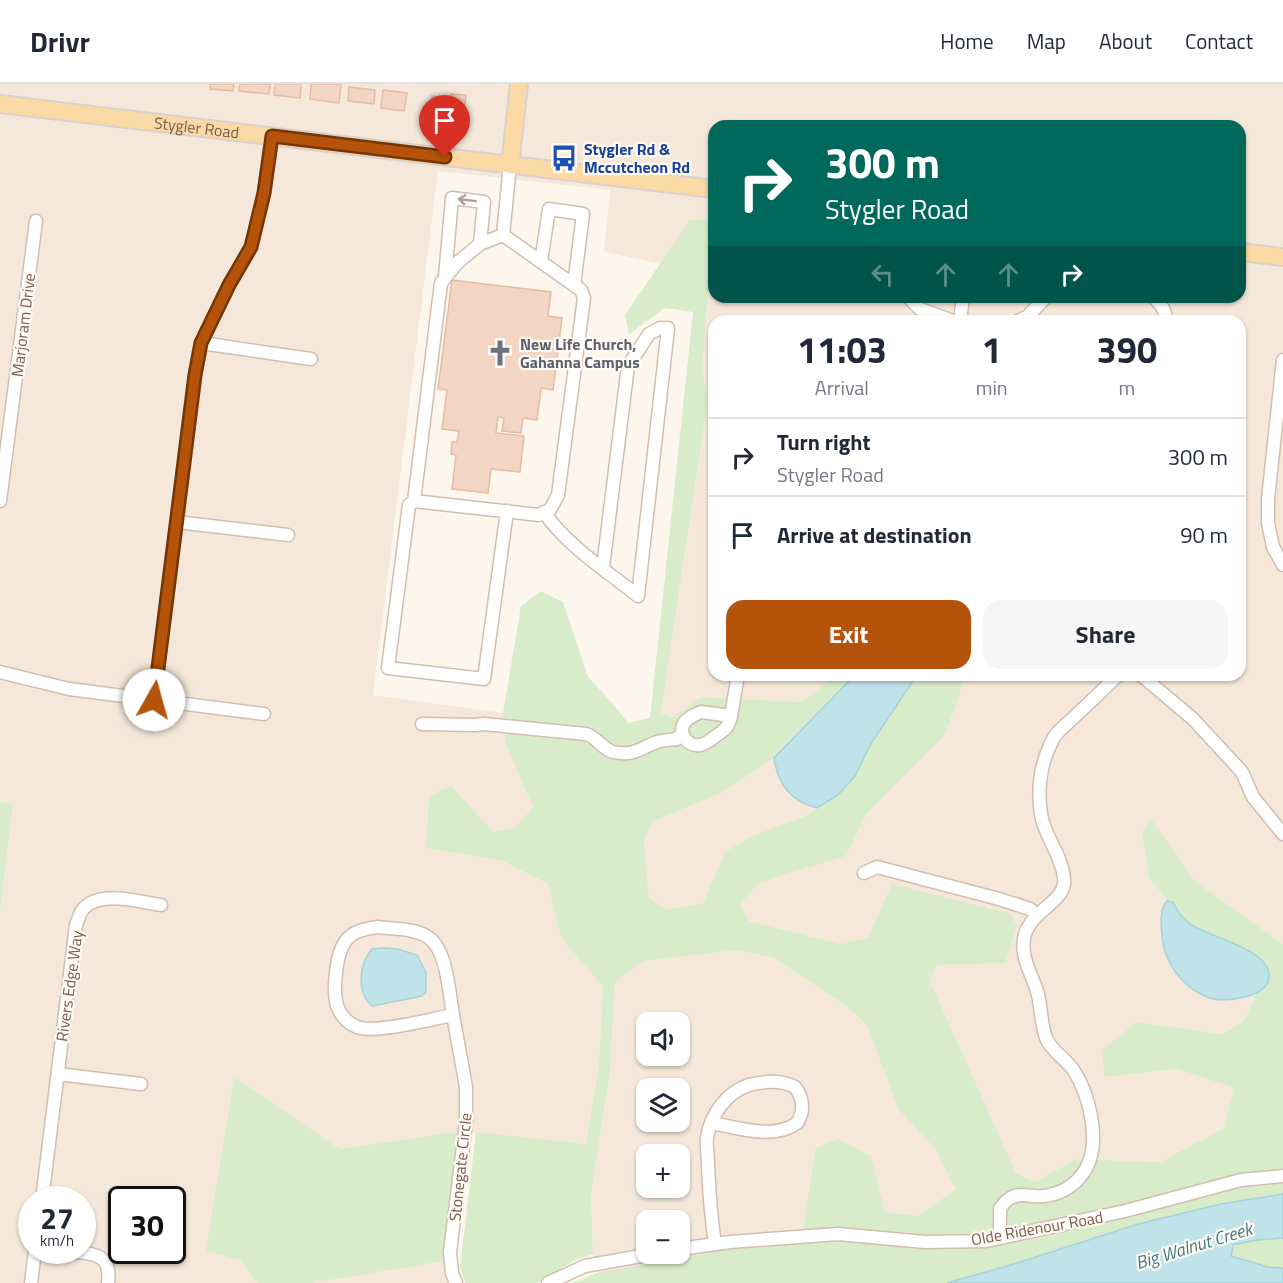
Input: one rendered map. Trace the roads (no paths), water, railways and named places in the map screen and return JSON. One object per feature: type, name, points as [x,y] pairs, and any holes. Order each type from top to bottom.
[{"type":"main road","points":[[510,165],[519,84]]},
{"type":"main road","name":"Stygler Road","points":[[0,104],[708,188]]},
{"type":"main road","points":[[1246,253],[1283,257]]},
{"type":"street","points":[[154,700],[201,343],[229,285],[251,247],[264,193],[272,136]]},
{"type":"street","points":[[503,235],[510,165]]},
{"type":"street","points":[[445,277],[452,198],[484,202],[480,244]]},
{"type":"street","points":[[541,262],[549,210],[583,214],[574,285]]},
{"type":"street","name":"Marjoram Drive","points":[[0,501],[36,221]]},
{"type":"street","points":[[503,235],[480,244],[457,263],[441,283],[414,501],[409,505],[388,668],[484,679],[507,511]]},
{"type":"street","points":[[414,501],[539,515],[550,510],[558,495],[584,298],[574,285],[503,235]]},
{"type":"street","points":[[914,303],[920,309],[936,315]]},
{"type":"street","points":[[1029,315],[1040,303]]},
{"type":"street","points":[[544,512],[556,530],[638,596],[668,328],[660,328],[649,334],[628,366],[603,567]]},
{"type":"street","points":[[201,343],[311,359]]},
{"type":"street","points":[[1283,360],[1268,499],[1268,523],[1274,547],[1283,565]]},
{"type":"street","points":[[177,522],[288,535]]},
{"type":"street","points":[[0,672],[69,689],[264,714]]},
{"type":"street","points":[[682,733],[686,741],[694,745],[703,745],[723,731],[729,725],[737,681]]},
{"type":"street","points":[[1000,1238],[1000,1209],[1009,1198],[1023,1195],[1044,1196],[1066,1190],[1082,1178],[1090,1161],[1093,1137],[1091,1109],[1074,1071],[1047,1042],[1042,1026],[1038,992],[1030,976],[1023,951],[1027,927],[1044,907],[1053,903],[1062,893],[1065,880],[1041,815],[1040,775],[1054,737],[1112,681]]},
{"type":"street","points":[[1148,681],[1193,719],[1242,772],[1253,797],[1283,834]]},
{"type":"street","points":[[422,724],[484,724],[586,734],[592,736],[611,752],[628,754],[663,741],[677,740],[682,733],[683,724],[701,712],[730,717]]},
{"type":"street","points":[[864,873],[877,867],[999,899],[1029,909],[1038,915]]},
{"type":"street","name":"Rivers Edge Way","points":[[44,1186],[76,925],[82,910],[94,900],[109,898],[161,905]]},
{"type":"street","name":"Stonegate Circle","points":[[453,1015],[375,1029],[359,1028],[345,1020],[336,1006],[334,990],[338,958],[345,941],[359,930],[377,927],[413,932],[427,936],[438,946],[443,960],[453,1015],[466,1087],[466,1122],[450,1252],[452,1273],[456,1283]]},
{"type":"street","points":[[58,1074],[141,1084]]},
{"type":"street","points":[[712,1123],[778,1131],[797,1123],[802,1112],[802,1100],[795,1087],[790,1084],[773,1082],[754,1084],[737,1090],[723,1102],[712,1123],[707,1137],[710,1212],[715,1244]]},
{"type":"street","name":"Olde Ridenour Road","points":[[690,1248],[838,1234],[925,1242],[986,1241],[1125,1211],[1241,1180],[1283,1176]]},
{"type":"street","points":[[96,1255],[103,1258],[108,1265],[108,1283]]},
{"type":"street","points":[[548,1283],[585,1266],[636,1257]]},
{"type":"street","points":[[31,1283],[33,1264]]},
{"type":"water","points":[[849,681],[913,681],[870,745],[855,776],[838,795],[817,808],[800,801],[787,791],[779,776],[774,758]]},
{"type":"water","points":[[1167,901],[1173,902],[1181,916],[1193,926],[1248,950],[1258,957],[1269,973],[1268,981],[1263,988],[1246,997],[1226,1000],[1209,998],[1183,981],[1171,965],[1164,946],[1161,918]]},
{"type":"water","points":[[372,949],[398,949],[417,955],[426,972],[426,992],[422,996],[372,1006],[367,1000],[363,993],[361,978],[364,962]]},
{"type":"water","name":"Big Walnut Creek","points":[[1283,1194],[1283,1238],[1233,1245],[1231,1256],[1268,1267],[1283,1268],[1283,1283],[947,1283],[1138,1224],[1221,1204]]},
{"type":"place","name":"Stygler Rd & Mccutcheon Rd","points":[[564,158]]},
{"type":"place","name":"New Life Church, Gahanna Campus","points":[[500,353]]}]
